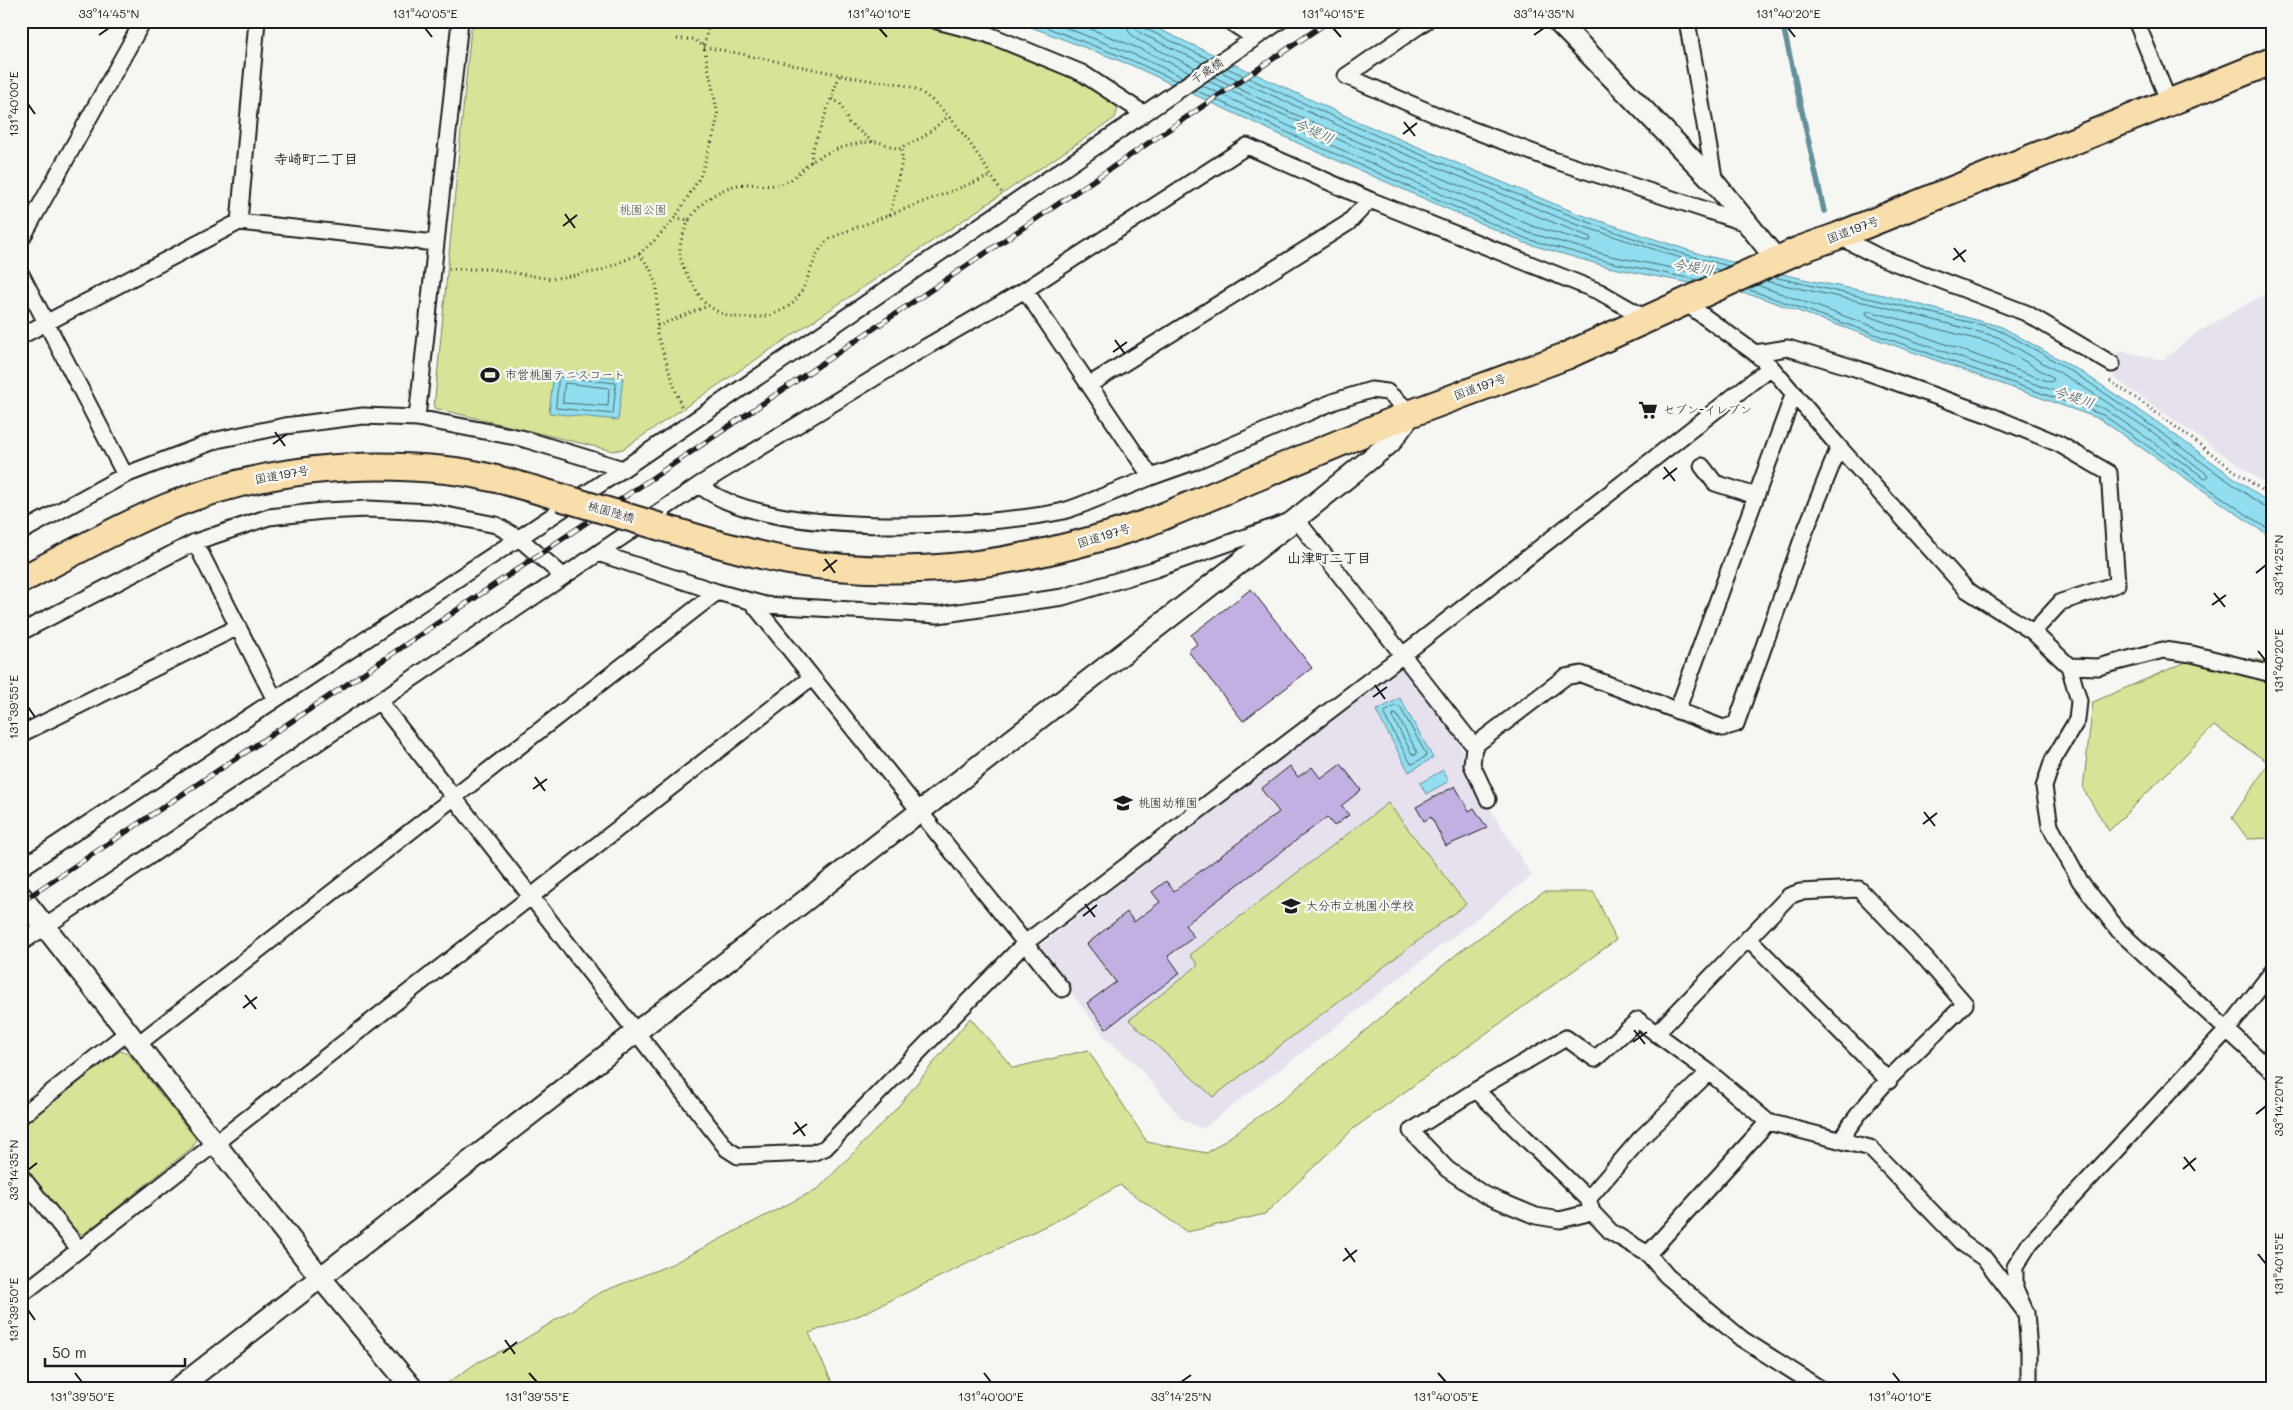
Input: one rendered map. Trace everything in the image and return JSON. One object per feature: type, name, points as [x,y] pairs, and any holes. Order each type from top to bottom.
[{"type":"highway","name":"国道197号","points":[[661,527],[766,556],[842,567],[946,568],[1024,558],[1066,548],[1147,523],[1412,413],[1566,356],[1772,262],[2272,61]]},
{"type":"highway","name":"国道197号","points":[[21,580],[125,526],[169,506],[234,485],[300,471],[358,466],[447,470],[495,479],[560,497]]},
{"type":"highway","name":"桃園陸橋","points":[[560,497],[661,527]]},
{"type":"street","points":[[21,240],[143,21]]},
{"type":"street","points":[[239,222],[257,21]]},
{"type":"street","points":[[417,418],[460,21]]},
{"type":"street","points":[[937,21],[987,34],[1082,73],[1143,113]]},
{"type":"street","points":[[1229,21],[1255,38]]},
{"type":"street","name":"千歳橋","points":[[21,868],[274,698],[520,539],[1280,21]]},
{"type":"street","points":[[1426,21],[1346,76],[1457,124],[1553,160],[1750,224]]},
{"type":"street","points":[[1557,21],[1715,183],[1750,224],[1772,262]]},
{"type":"street","points":[[1687,21],[1715,183]]},
{"type":"street","points":[[2136,21],[2169,102]]},
{"type":"street","points":[[21,943],[699,485],[912,355],[1025,290],[1247,146],[1370,200],[1600,292],[1647,319]]},
{"type":"street","points":[[1089,385],[1348,223],[1370,200]]},
{"type":"street","points":[[21,336],[239,222],[435,243]]},
{"type":"street","points":[[1838,236],[1877,256],[2026,313],[2109,371]]},
{"type":"street","points":[[21,274],[125,475]]},
{"type":"street","points":[[1025,290],[1151,477]]},
{"type":"street","points":[[1690,299],[1771,367],[1839,447],[1967,590],[2033,632],[2069,666],[2079,701],[2076,720],[2053,760],[2044,787],[2050,826],[2080,881],[2119,931],[2272,1071]]},
{"type":"street","points":[[1755,353],[1788,348],[1858,369],[1989,415],[2058,444],[2109,473],[2117,584],[2061,602],[2033,632]]},
{"type":"street","points":[[379,701],[727,1150],[738,1156],[812,1153],[825,1148],[1025,943],[1404,654],[1771,367]]},
{"type":"street","points":[[177,1389],[1296,519],[1390,443],[1412,413],[1387,392],[1371,390],[1335,401],[1193,462],[1061,512],[964,523],[909,525],[801,520],[745,509],[712,496],[699,485]]},
{"type":"street","points":[[1677,711],[1794,393]]},
{"type":"street","points":[[21,532],[125,475],[217,440],[285,426],[363,416],[417,418],[521,438],[623,469]]},
{"type":"street","points":[[1474,746],[1565,677],[1580,674],[1723,728],[1736,724],[1804,534],[1839,447]]},
{"type":"street","points":[[1702,466],[1715,483],[1756,496]]},
{"type":"street","points":[[21,632],[195,542],[270,517],[323,511],[368,509],[431,512],[496,525],[520,539],[563,576]]},
{"type":"street","points":[[598,553],[717,592],[765,605],[938,615],[1063,597],[1156,569],[1296,519]]},
{"type":"street","points":[[1296,519],[1404,654],[1474,746],[1472,764],[1488,799]]},
{"type":"street","points":[[195,542],[274,698]]},
{"type":"street","points":[[21,1116],[133,1038],[454,798],[717,592]]},
{"type":"street","points":[[751,601],[1062,989]]},
{"type":"street","points":[[21,734],[238,627]]},
{"type":"street","points":[[2069,666],[2098,667],[2163,650],[2192,654],[2272,674]]},
{"type":"street","points":[[21,1295],[812,677]]},
{"type":"street","points":[[1656,1034],[1789,896],[1800,892],[1859,889],[1887,916],[1966,1004],[1889,1081],[1851,1122],[1840,1139]]},
{"type":"street","points":[[21,896],[320,1277],[413,1389]]},
{"type":"street","points":[[1748,938],[1889,1081]]},
{"type":"street","points":[[2027,1389],[2029,1387],[2029,1351],[2026,1313],[2015,1288],[2015,1267],[2030,1243],[2228,1029],[2272,972]]},
{"type":"street","points":[[1709,1072],[1640,1139],[1590,1206],[1560,1220],[1536,1216],[1483,1194],[1447,1169],[1411,1131],[1476,1090],[1566,1038],[1595,1059],[1638,1020],[1709,1072],[1768,1122],[1870,1148],[1962,1243],[1985,1259],[2026,1313]]},
{"type":"street","points":[[1476,1090],[1590,1206],[1611,1232],[1648,1254],[1667,1276],[1694,1300],[1717,1316],[1742,1339],[1821,1389]]},
{"type":"street","points":[[1648,1254],[1768,1122]]},
{"type":"street","points":[[21,1176],[79,1250]]},
{"type":"path","points":[[432,267],[491,269],[550,279],[600,271],[639,254],[655,240],[675,218],[700,177],[718,115],[704,47],[709,21]]},
{"type":"path","points":[[677,39],[694,39],[704,47],[896,84],[918,91],[949,116],[974,149],[1010,204]]},
{"type":"path","points":[[810,162],[812,151],[840,74]]},
{"type":"path","points":[[832,98],[840,103],[849,123],[873,143]]},
{"type":"path","points":[[949,116],[923,137],[899,149],[873,143],[836,150],[810,162],[801,172],[782,184],[767,186],[747,184],[720,191],[700,206],[689,220],[680,251],[687,276],[708,306],[734,316],[750,318],[788,307],[803,289],[824,244],[842,233],[991,176]]},
{"type":"path","points":[[890,215],[902,161],[902,147]]},
{"type":"path","points":[[675,218],[689,220]]},
{"type":"path","points":[[639,254],[650,268],[657,287],[657,334],[678,400],[688,423]]},
{"type":"path","points":[[657,326],[708,306]]},
{"type":"path","points":[[2109,371],[2225,466],[2272,497]]},
{"type":"shaded area","points":[[2272,290],[2272,488],[2114,378],[2120,351],[2163,360],[2198,332]]},
{"type":"shaded area","name":"大分市立桃園小学校","points":[[1395,670],[1403,670],[1454,734],[1461,748],[1464,767],[1532,876],[1202,1129],[1182,1119],[1136,1064],[1106,1038],[1037,948]]},
{"type":"green space","name":"桃園公園","points":[[520,21],[902,21],[940,29],[1057,66],[1119,105],[1115,118],[623,449],[613,451],[434,408],[471,28]]},
{"type":"green space","points":[[2209,652],[2272,662],[2272,838],[2248,839],[2232,818],[2269,763],[2214,726],[2109,831],[2083,789],[2093,702]]},
{"type":"green space","points":[[1388,803],[1466,904],[1213,1097],[1129,1020],[1198,965],[1190,955]]},
{"type":"green space","points":[[1543,892],[1594,892],[1616,940],[1353,1129],[1265,1214],[1187,1232],[1120,1185],[1058,1220],[860,1315],[809,1333],[831,1380],[832,1389],[439,1389],[478,1362],[520,1342],[599,1293],[672,1264],[819,1188],[896,1109],[970,1018],[1013,1068],[1088,1050],[1147,1142],[1207,1153],[1282,1100],[1458,953]]},
{"type":"green space","points":[[120,1051],[128,1053],[196,1139],[193,1147],[84,1234],[74,1233],[21,1164],[21,1126]]},
{"type":"water","name":"今堤川","points":[[1015,21],[1141,21],[1361,123],[1576,213],[1703,255],[1812,281],[1884,295],[2002,327],[2080,371],[2157,422],[2272,505],[2272,538],[2100,419],[1756,296],[1608,267],[1525,243],[1302,145],[1131,65]]},
{"type":"water","points":[[554,371],[623,378],[618,420],[549,413]]},
{"type":"water","points":[[1400,698],[1433,758],[1409,772],[1376,711]]},
{"type":"water","points":[[1443,770],[1449,781],[1426,794],[1420,783]]},
{"type":"building","points":[[1251,589],[1312,668],[1243,721],[1188,651],[1197,644],[1191,635]]},
{"type":"building","points":[[1341,764],[1361,790],[1341,806],[1349,815],[1334,826],[1327,817],[1185,925],[1194,937],[1168,956],[1180,973],[1106,1029],[1087,1003],[1116,982],[1087,944],[1127,912],[1134,922],[1160,902],[1152,892],[1166,881],[1174,891],[1279,812],[1261,789],[1290,766],[1298,777],[1312,767],[1321,779]]},
{"type":"building","points":[[1455,786],[1469,811],[1474,808],[1487,828],[1446,846],[1431,817],[1424,821],[1416,807]]},
{"type":"waterway","points":[[1782,21],[1824,211]]},
{"type":"railway","points":[[21,902],[340,689],[1329,21]]},
{"type":"place","name":"市営桃園テニスコート","points":[[490,375]]},
{"type":"place","name":"セブン-イレブン","points":[[1648,410]]},
{"type":"place","name":"桃園幼稚園","points":[[1123,803]]},
{"type":"place","name":"大分市立桃園小学校","points":[[1291,906]]},
{"type":"district","name":"寺崎町二丁目","points":[[316,159]]},
{"type":"district","name":"山津町二丁目","points":[[1329,558]]}]
